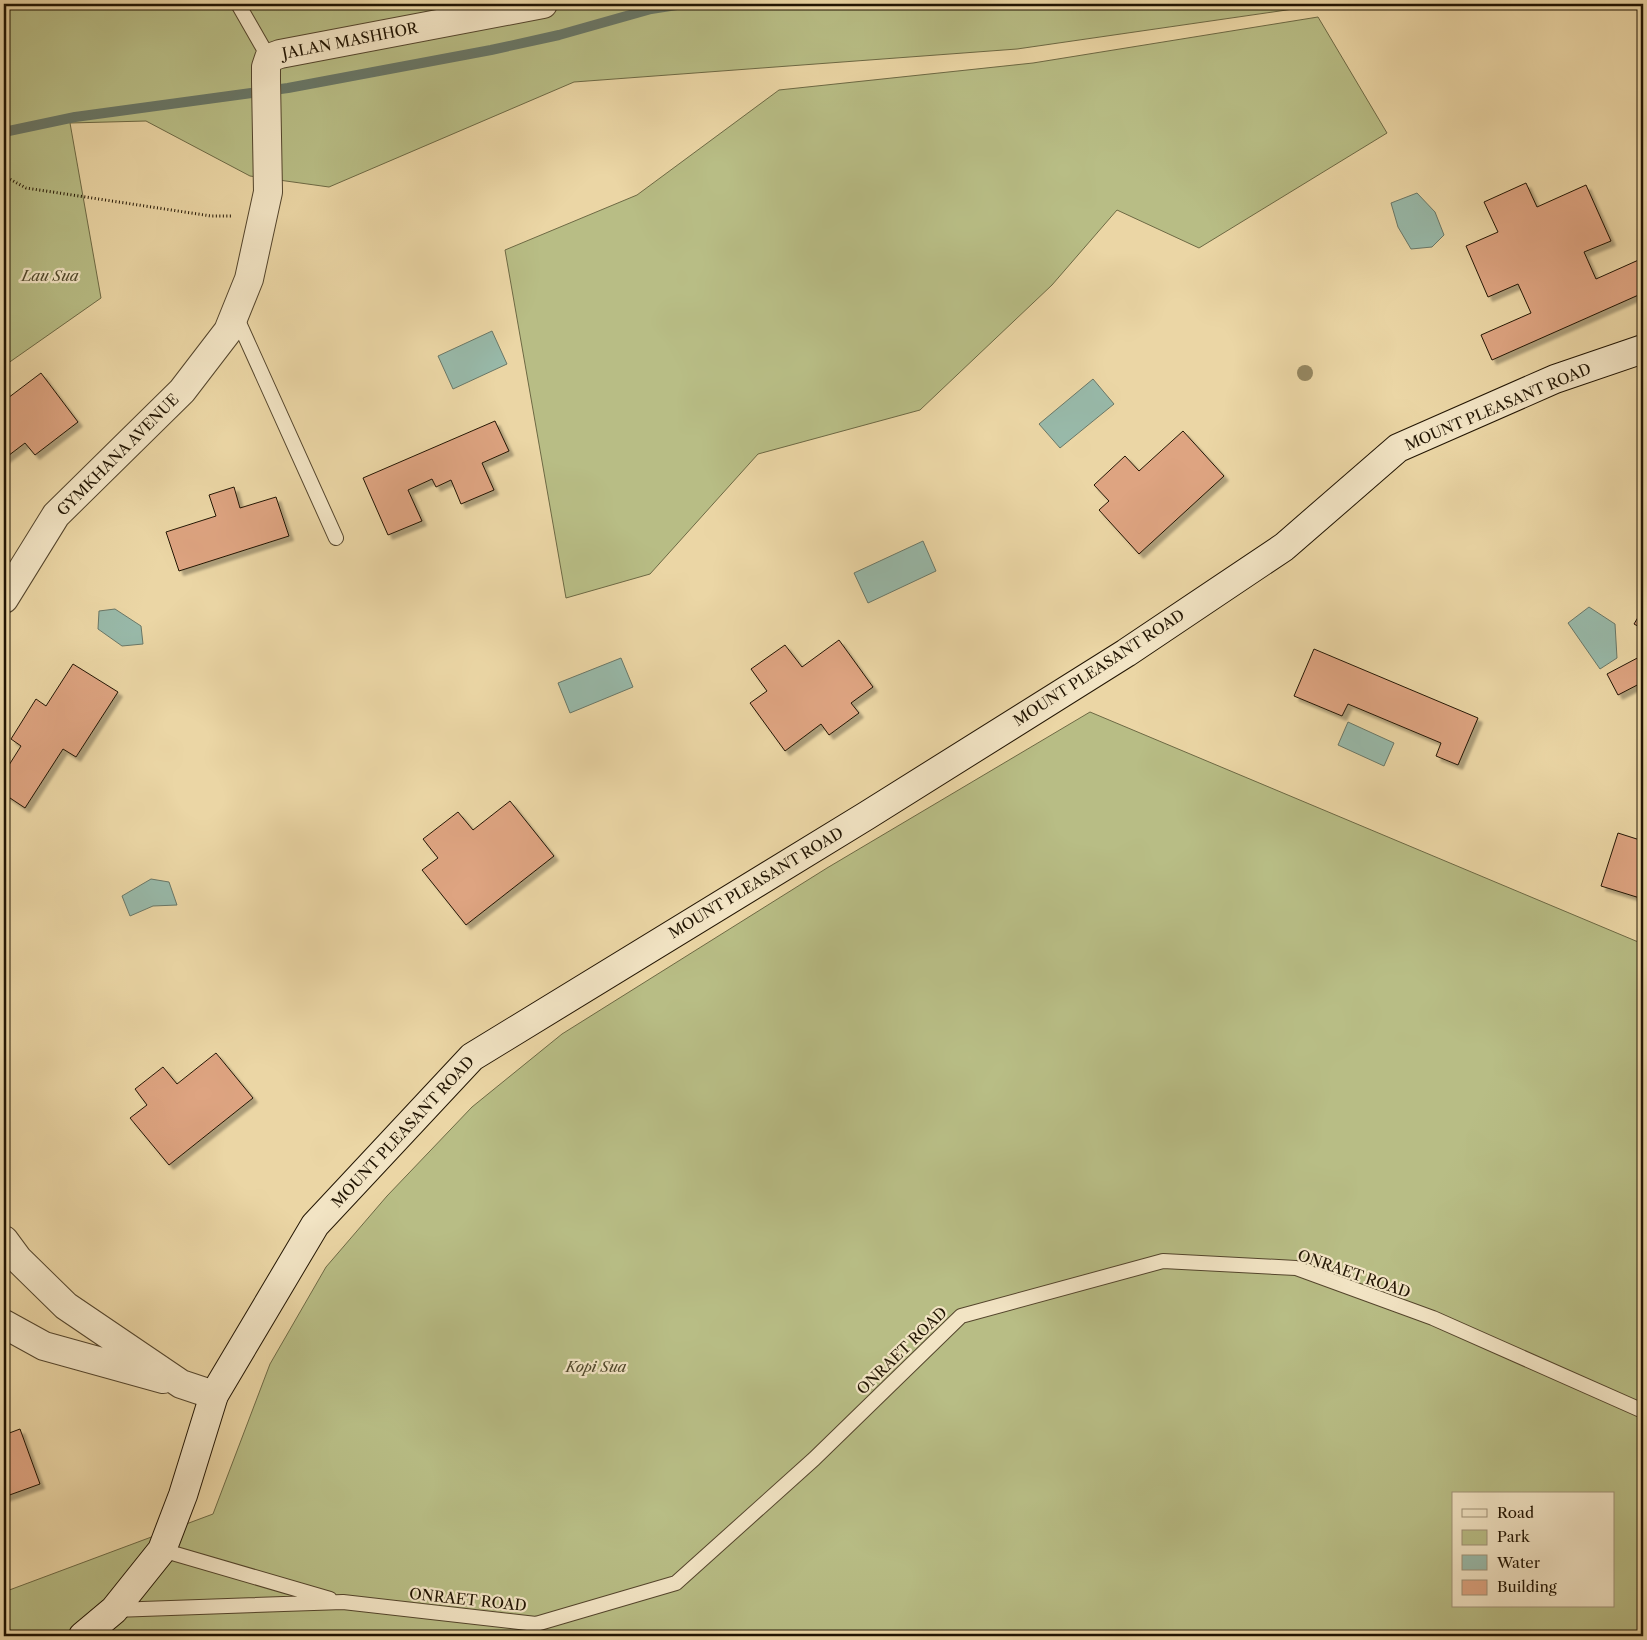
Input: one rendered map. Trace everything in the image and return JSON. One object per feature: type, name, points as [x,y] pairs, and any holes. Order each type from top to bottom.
[{"type":"street","name":"JALAN MASHHOR","points":[[268,81],[280,54],[543,4]]},
{"type":"street","name":"GYMKHANA AVENUE","points":[[4,600],[56,515],[182,391],[228,331],[249,279],[268,192],[268,81]]},
{"type":"street","name":"MOUNT PLEASANT ROAD","points":[[83,1636],[114,1610],[162,1550],[184,1495],[214,1395],[315,1225],[472,1057],[866,816],[1126,654],[1284,547],[1398,448],[1555,379],[1643,349]]},
{"type":"street","points":[[4,1240],[18,1259],[66,1306],[181,1384]]},
{"type":"street","points":[[4,1324],[44,1346],[214,1395]]},
{"type":"lane","points":[[238,4],[268,81]]},
{"type":"lane","points":[[235,313],[336,538]]},
{"type":"lane","name":"ONRAET ROAD","points":[[114,1610],[343,1602],[536,1624],[676,1583],[814,1458],[961,1316],[1163,1261],[1296,1268],[1433,1318],[1643,1411]]},
{"type":"lane","name":"ONRAET ROAD","points":[[162,1550],[343,1602]]},
{"type":"path","points":[[4,176],[26,188],[211,216],[264,216]]},
{"type":"green space","name":"Lau Sua","points":[[4,4],[1328,4],[1017,49],[574,82],[329,187],[250,176],[146,121],[70,123],[101,298],[4,366]]},
{"type":"green space","points":[[1318,17],[1387,133],[1199,248],[1117,210],[1052,285],[920,410],[758,454],[650,574],[566,598],[505,250],[637,195],[779,90],[1033,63]]},
{"type":"green space","name":"Kopi Sua","points":[[1090,712],[1643,944],[1643,1636],[4,1636],[4,1592],[213,1514],[270,1364],[326,1267],[387,1196],[472,1107],[562,1034],[827,868]]},
{"type":"water","points":[[1417,193],[1435,212],[1444,235],[1432,247],[1411,249],[1398,227],[1391,203]]},
{"type":"water","points":[[492,331],[507,364],[453,389],[438,356]]},
{"type":"water","points":[[1093,379],[1114,404],[1060,448],[1039,424]]},
{"type":"water","points":[[923,541],[936,571],[868,603],[854,573]]},
{"type":"water","points":[[1589,607],[1615,624],[1617,658],[1600,669],[1568,623]]},
{"type":"water","points":[[115,609],[141,626],[143,644],[122,646],[98,629],[99,611]]},
{"type":"water","points":[[621,658],[633,687],[570,713],[558,683]]},
{"type":"water","points":[[1348,722],[1394,743],[1384,766],[1338,745]]},
{"type":"water","points":[[151,879],[169,882],[177,905],[153,906],[130,916],[122,896]]},
{"type":"building","points":[[1526,183],[1537,207],[1586,185],[1611,241],[1584,252],[1596,279],[1643,258],[1643,293],[1492,360],[1481,335],[1531,313],[1518,284],[1488,297],[1466,246],[1498,232],[1484,202]]},
{"type":"building","points":[[41,373],[78,422],[35,455],[25,443],[4,459],[4,401]]},
{"type":"building","points":[[495,421],[509,451],[482,463],[494,490],[461,504],[451,480],[436,487],[432,479],[408,490],[422,521],[388,535],[363,478]]},
{"type":"building","points":[[1183,431],[1224,476],[1139,554],[1099,510],[1109,501],[1094,485],[1125,456],[1139,471]]},
{"type":"building","points":[[234,487],[240,508],[276,497],[289,536],[179,571],[166,532],[216,516],[209,495]]},
{"type":"building","points":[[1643,609],[1643,629],[1634,624]]},
{"type":"building","points":[[839,640],[873,687],[851,703],[859,713],[829,735],[821,724],[785,751],[750,703],[767,691],[751,669],[785,645],[802,667]]},
{"type":"building","points":[[1314,649],[1478,718],[1458,765],[1436,756],[1441,743],[1348,704],[1342,716],[1294,696]]},
{"type":"building","points":[[1643,655],[1643,682],[1618,695],[1607,674]]},
{"type":"building","points":[[73,664],[118,692],[76,757],[63,749],[25,808],[4,794],[4,773],[21,746],[11,739],[36,699],[46,706]]},
{"type":"building","points":[[510,801],[554,856],[466,925],[422,870],[438,858],[423,839],[458,812],[473,830]]},
{"type":"building","points":[[1618,833],[1643,841],[1643,899],[1601,886]]},
{"type":"building","points":[[216,1053],[253,1098],[169,1165],[130,1118],[147,1105],[135,1089],[163,1067],[177,1084]]},
{"type":"building","points":[[20,1429],[40,1484],[4,1497],[4,1435]]},
{"type":"waterway","points":[[4,132],[75,117],[288,88],[491,50],[559,35],[651,9],[683,4]]}]
